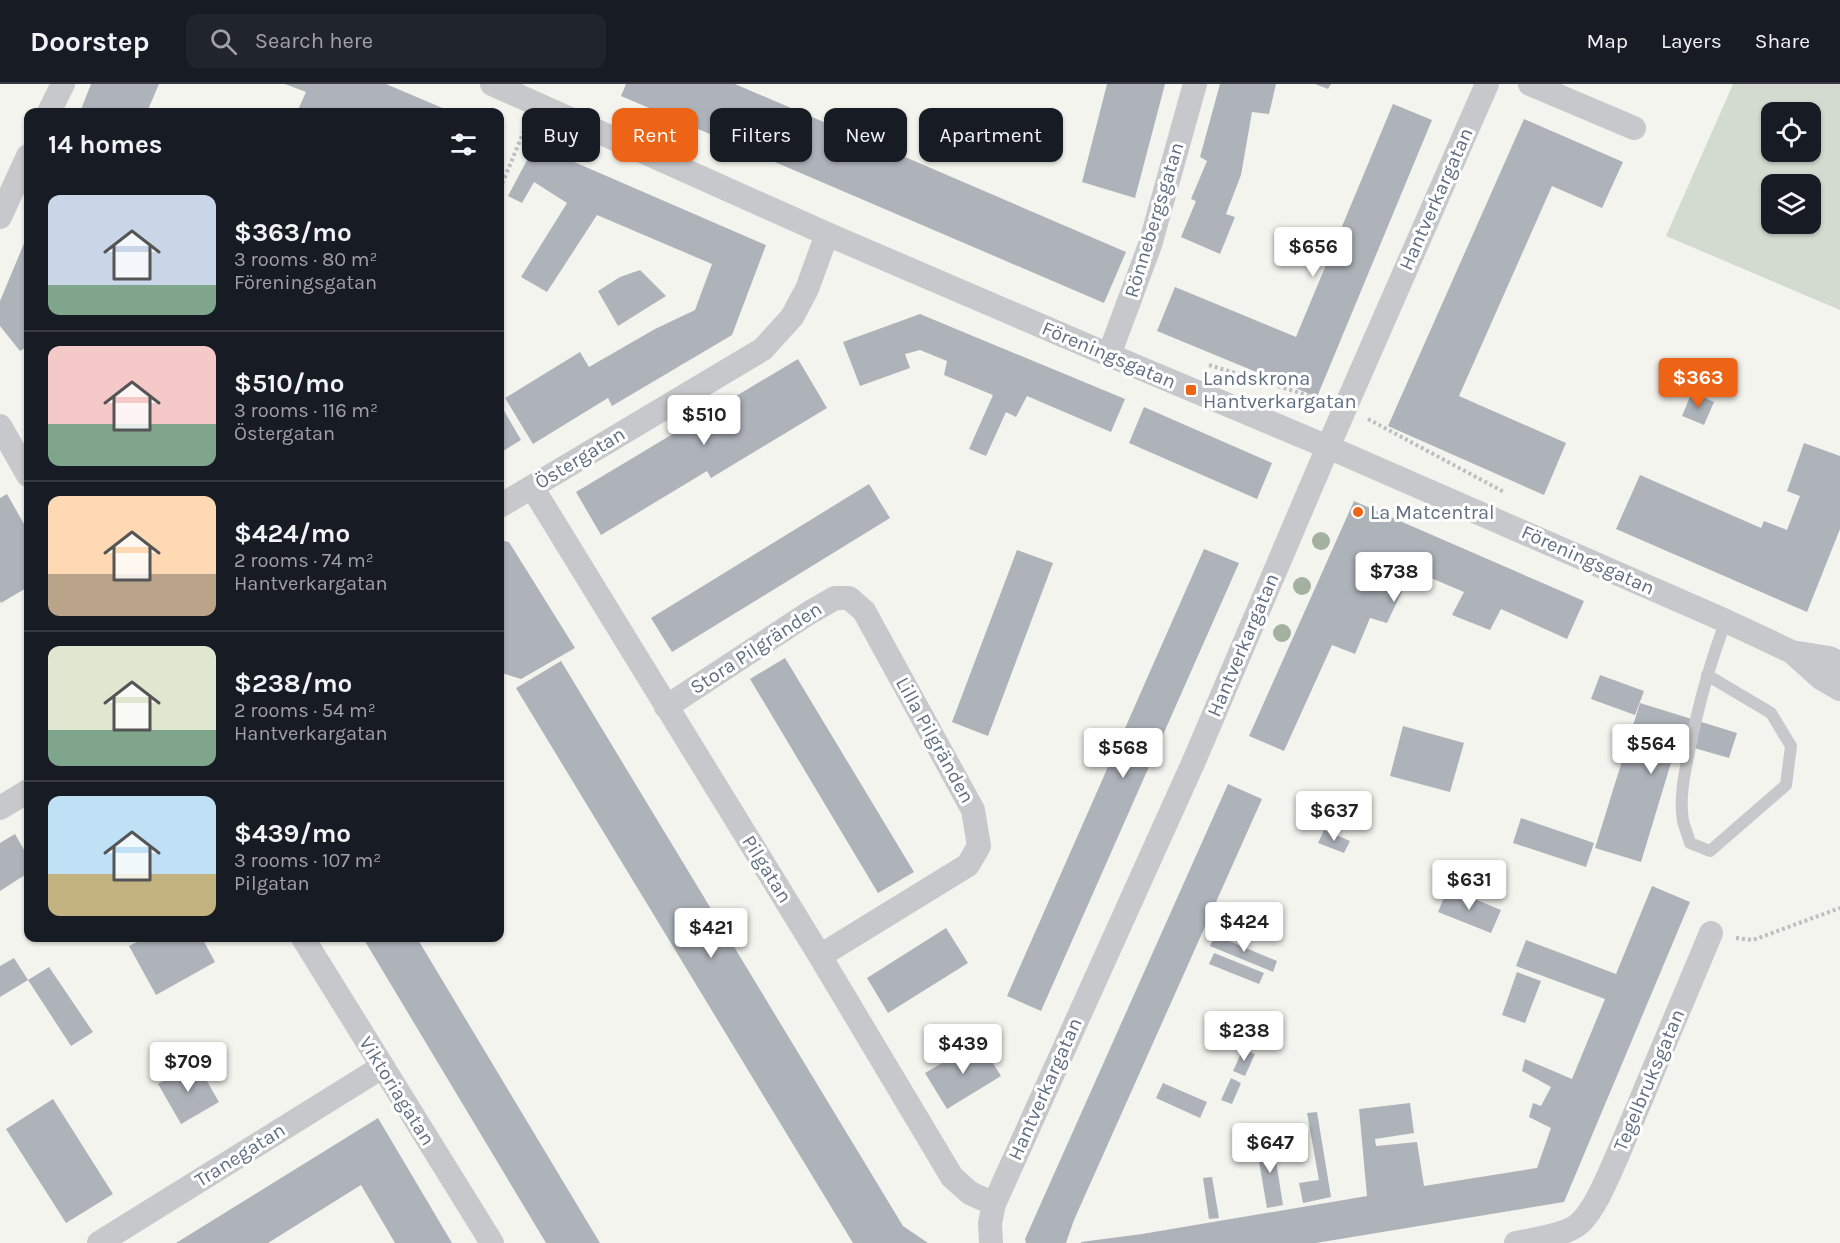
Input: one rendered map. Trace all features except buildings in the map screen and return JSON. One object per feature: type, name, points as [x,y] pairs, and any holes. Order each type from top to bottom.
[{"type":"street","points":[[51,108],[63,84]]},
{"type":"street","name":"Föreningsgatan","points":[[492,84],[827,234],[1328,447],[1792,652],[1829,658],[1840,663]]},
{"type":"street","name":"Rönnebergsgatan","points":[[1108,355],[1150,245],[1195,84]]},
{"type":"street","name":"Hantverkargatan","points":[[994,1204],[1194,761],[1487,84]]},
{"type":"street","points":[[1530,84],[1634,128]]},
{"type":"street","points":[[0,217],[24,165]]},
{"type":"street","name":"Östergatan","points":[[504,504],[764,349],[792,317],[807,289],[827,234]]},
{"type":"street","points":[[0,426],[24,468]]},
{"type":"street","name":"Pilgatan","points":[[532,487],[820,956],[952,1177],[970,1193],[994,1204]]},
{"type":"street","name":"Stora Pilgränden","points":[[666,707],[809,613],[835,598],[849,598]]},
{"type":"street","name":"Lilla Pilgränden","points":[[820,956],[968,865],[979,846],[974,810],[958,779],[864,611],[849,598]]},
{"type":"street","name":"Föreningsgatan","points":[[1792,652],[1821,678],[1840,689]]},
{"type":"street","points":[[0,808],[24,793]]},
{"type":"street","name":"Tegelbruksgatan","points":[[1516,1243],[1558,1234],[1581,1222],[1600,1193],[1711,933]]},
{"type":"street","name":"Viktoriagatan","points":[[305,942],[492,1243]]},
{"type":"street","name":"Tranegatan","points":[[99,1243],[382,1067]]},
{"type":"street","points":[[991,1243],[990,1222],[994,1204]]},
{"type":"lane","points":[[1707,675],[1770,713],[1791,746],[1786,785],[1710,851],[1690,843],[1683,820],[1682,783],[1707,675],[1725,621]]},
{"type":"path","points":[[504,179],[535,103]]},
{"type":"path","points":[[1711,933],[1753,940],[1840,908]]},
{"type":"shaded area","points":[[1733,84],[1840,84],[1840,310],[1666,236]]},
{"type":"place","name":"Landskrona Hantverkargatan","points":[[1191,390]]},
{"type":"place","name":"La Matcentral","points":[[1358,512]]}]
